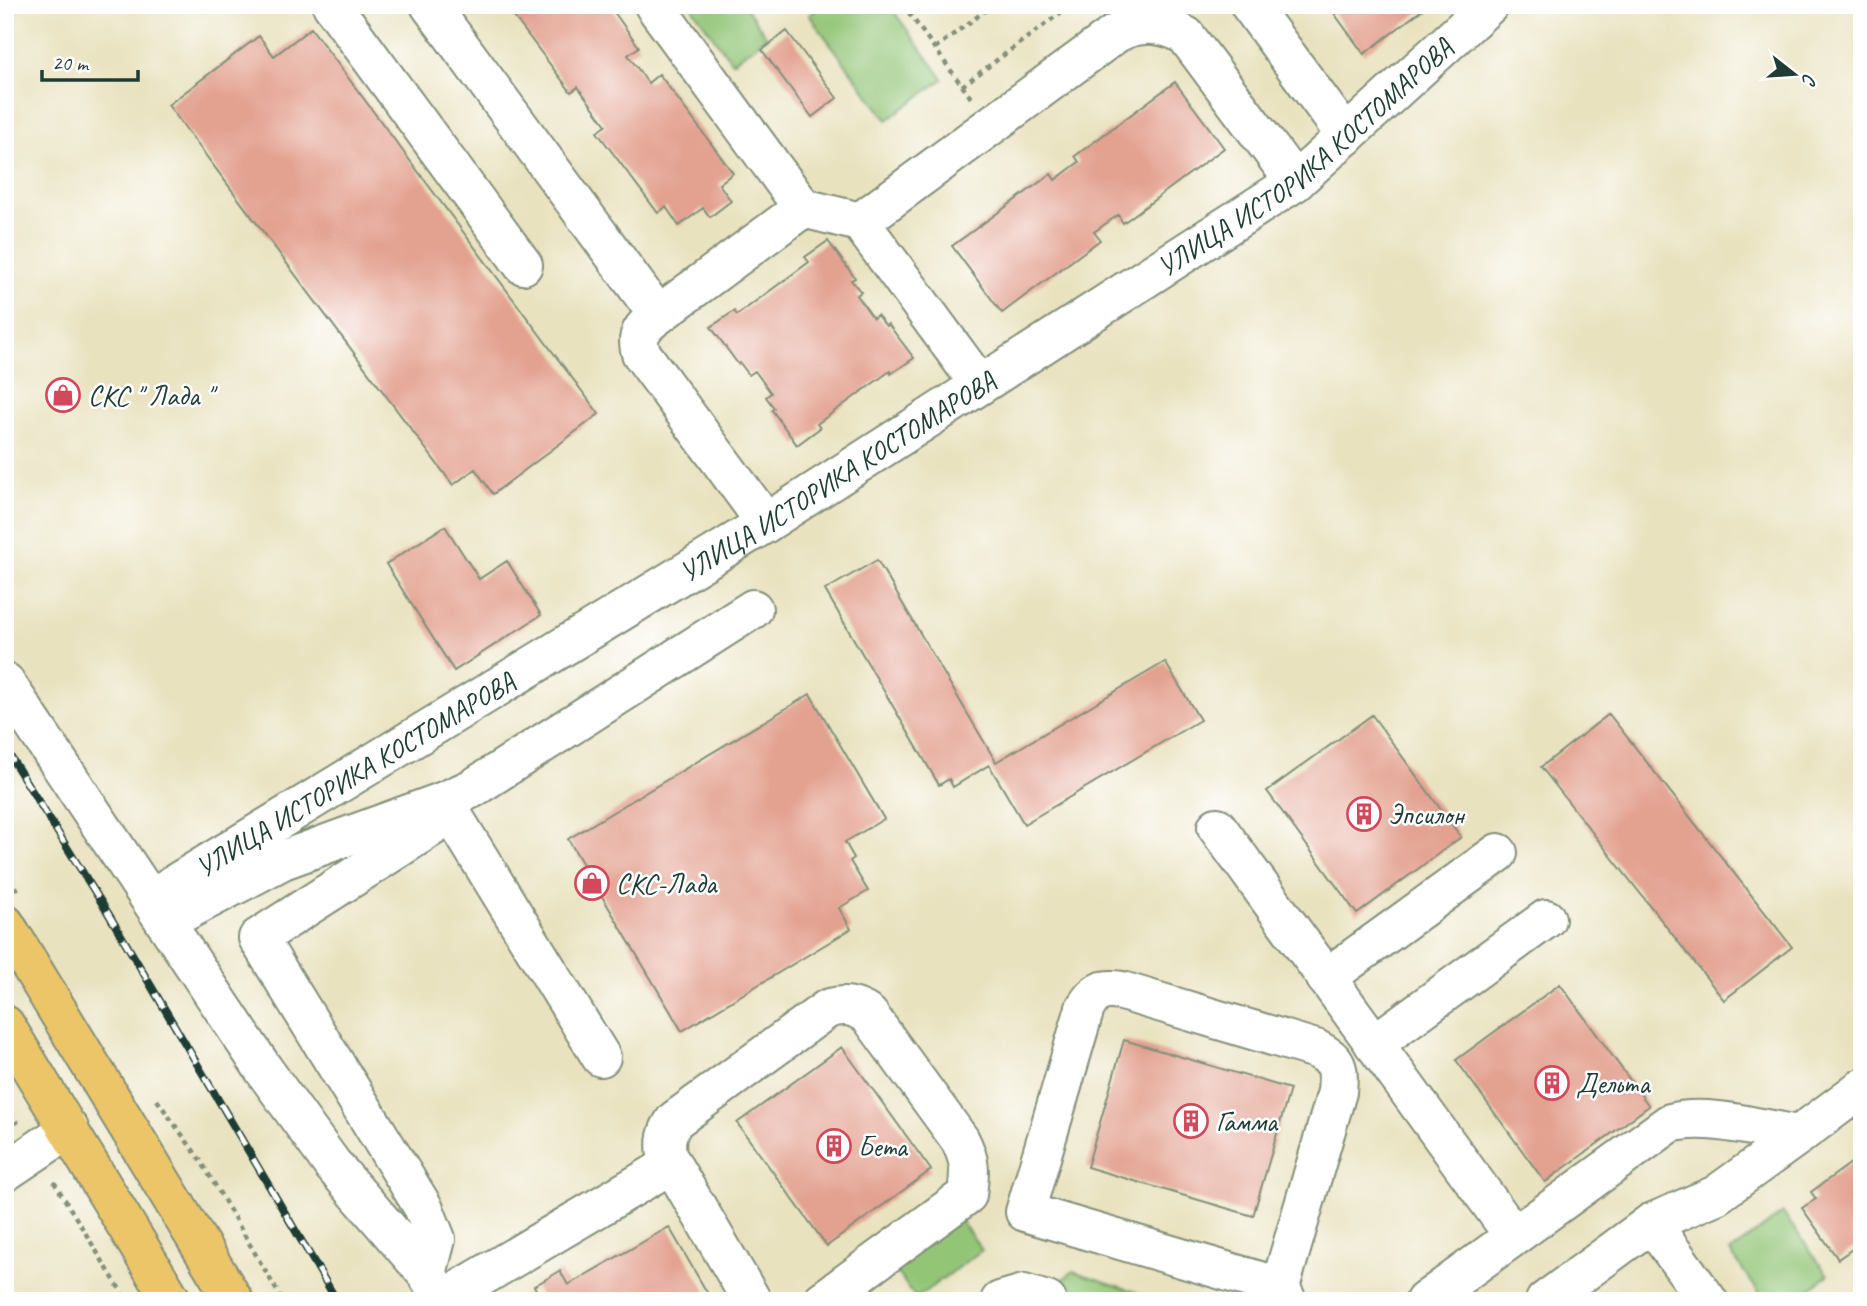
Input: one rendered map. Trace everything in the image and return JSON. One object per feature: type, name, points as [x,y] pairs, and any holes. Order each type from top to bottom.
[{"type":"highway","points":[[5,924],[234,1301]]},
{"type":"highway","points":[[5,1025],[172,1301]]},
{"type":"street","points":[[332,5],[523,265]]},
{"type":"street","points":[[429,5],[658,316]]},
{"type":"street","points":[[654,5],[803,208],[860,222],[980,385]]},
{"type":"street","points":[[1250,5],[1346,136]]},
{"type":"street","name":"УЛИЦА ИСТОРИКА КОСТОМАРОВА","points":[[157,910],[766,523],[1295,182],[1489,5]]},
{"type":"street","points":[[860,222],[1115,34],[1138,24],[1166,27],[1186,36],[1195,45],[1295,182]]},
{"type":"street","points":[[766,523],[641,354],[638,345],[645,325],[803,208]]},
{"type":"street","points":[[437,1292],[436,1239],[423,1207],[258,937],[473,788],[753,609]]},
{"type":"street","points":[[5,682],[264,1070],[332,1164],[437,1292]]},
{"type":"street","points":[[157,910],[283,860],[448,807]]},
{"type":"street","points":[[448,807],[601,1057]]},
{"type":"street","points":[[1217,828],[1514,1236]]},
{"type":"street","points":[[1326,978],[1498,853]]},
{"type":"street","points":[[1374,1044],[1546,919]]},
{"type":"street","points":[[967,1195],[1283,1294],[1337,1092],[1339,1070],[1332,1057],[1316,1049],[1122,991],[1105,989],[1093,994],[1085,1008],[1025,1212]]},
{"type":"street","points":[[752,1301],[667,1156],[665,1142],[668,1130],[675,1120],[827,1009],[843,1004],[858,1008],[869,1015],[960,1140],[969,1157],[967,1195]]},
{"type":"street","points":[[1545,1301],[1651,1223],[1716,1195],[1862,1088]]},
{"type":"street","points":[[1425,1301],[1670,1123],[1687,1119],[1707,1120],[1798,1135]]},
{"type":"street","points":[[20,1162],[69,1129]]},
{"type":"street","points":[[437,1292],[672,1164]]},
{"type":"street","points":[[822,1301],[967,1195]]},
{"type":"street","points":[[1651,1223],[1708,1301]]},
{"type":"street","points":[[1000,1301],[1024,1294],[1047,1301]]},
{"type":"path","points":[[904,5],[992,125]]},
{"type":"path","points":[[935,48],[993,5]]},
{"type":"path","points":[[962,86],[1071,5]]},
{"type":"path","points":[[20,1162],[127,1301]]},
{"type":"green space","points":[[690,5],[744,5],[767,37],[732,62]]},
{"type":"green space","points":[[822,5],[889,5],[943,79],[887,120],[809,15]]},
{"type":"green space","points":[[1783,1213],[1828,1275],[1793,1301],[1765,1301],[1730,1252]]},
{"type":"green space","points":[[960,1220],[982,1250],[916,1298],[894,1268]]},
{"type":"green space","points":[[1073,1271],[1163,1301],[1079,1301],[1063,1279]]},
{"type":"building","points":[[519,5],[609,5],[639,47],[628,55],[648,83],[659,74],[733,173],[719,184],[731,201],[710,217],[703,208],[679,226],[666,207],[658,213],[597,132],[606,125],[578,87],[571,92],[512,14],[520,8]]},
{"type":"building","points":[[1328,5],[1420,5],[1423,9],[1364,54]]},
{"type":"building","points":[[311,28],[599,414],[493,494],[475,469],[453,485],[168,105],[259,36],[274,56]]},
{"type":"building","points":[[787,31],[837,98],[812,117],[762,50]]},
{"type":"building","points":[[1175,82],[1224,148],[1123,223],[1118,215],[1094,232],[1100,240],[1002,313],[952,246],[1051,174],[1055,180],[1079,162],[1075,156]]},
{"type":"building","points":[[828,241],[855,278],[851,280],[861,292],[857,295],[873,318],[877,315],[886,326],[888,324],[914,358],[891,374],[890,371],[817,424],[820,428],[797,445],[772,410],[774,408],[766,397],[771,393],[755,371],[749,375],[740,363],[738,364],[711,327],[734,311],[737,315],[809,262],[805,257]]},
{"type":"building","points":[[445,526],[479,579],[507,561],[541,615],[454,671],[386,564]]},
{"type":"building","points":[[877,560],[996,762],[1165,662],[1200,720],[1024,824],[989,765],[953,787],[949,779],[939,785],[825,590]]},
{"type":"building","points":[[810,694],[884,819],[845,842],[854,858],[850,861],[868,891],[839,908],[851,929],[682,1031],[568,839]]},
{"type":"building","points":[[1609,714],[1792,947],[1724,1000],[1541,767]]},
{"type":"building","name":"Эпсилон","points":[[1372,715],[1461,837],[1357,914],[1267,791]]},
{"type":"building","name":"Дельта","points":[[1560,984],[1649,1106],[1545,1182],[1456,1060]]},
{"type":"building","name":"Гамма","points":[[1124,1040],[1290,1089],[1253,1216],[1087,1167]]},
{"type":"building","name":"Бета","points":[[842,1047],[931,1170],[827,1246],[737,1123]]},
{"type":"building","points":[[1862,1155],[1862,1242],[1838,1259],[1802,1208],[1816,1199],[1811,1192]]},
{"type":"building","points":[[669,1227],[712,1301],[543,1301],[534,1286],[560,1271],[568,1285]]},
{"type":"building","points":[[1637,1294],[1642,1301],[1627,1301]]},
{"type":"railway","points":[[5,748],[108,913],[337,1301]]},
{"type":"place","name":"СКС \" Лада \"","points":[[63,395]]},
{"type":"place","name":"Эпсилон","points":[[1364,814]]},
{"type":"place","name":"СКС-Лада","points":[[592,883]]},
{"type":"place","name":"Дельта","points":[[1552,1083]]},
{"type":"place","name":"Гамма","points":[[1191,1121]]},
{"type":"place","name":"Бета","points":[[834,1146]]}]
